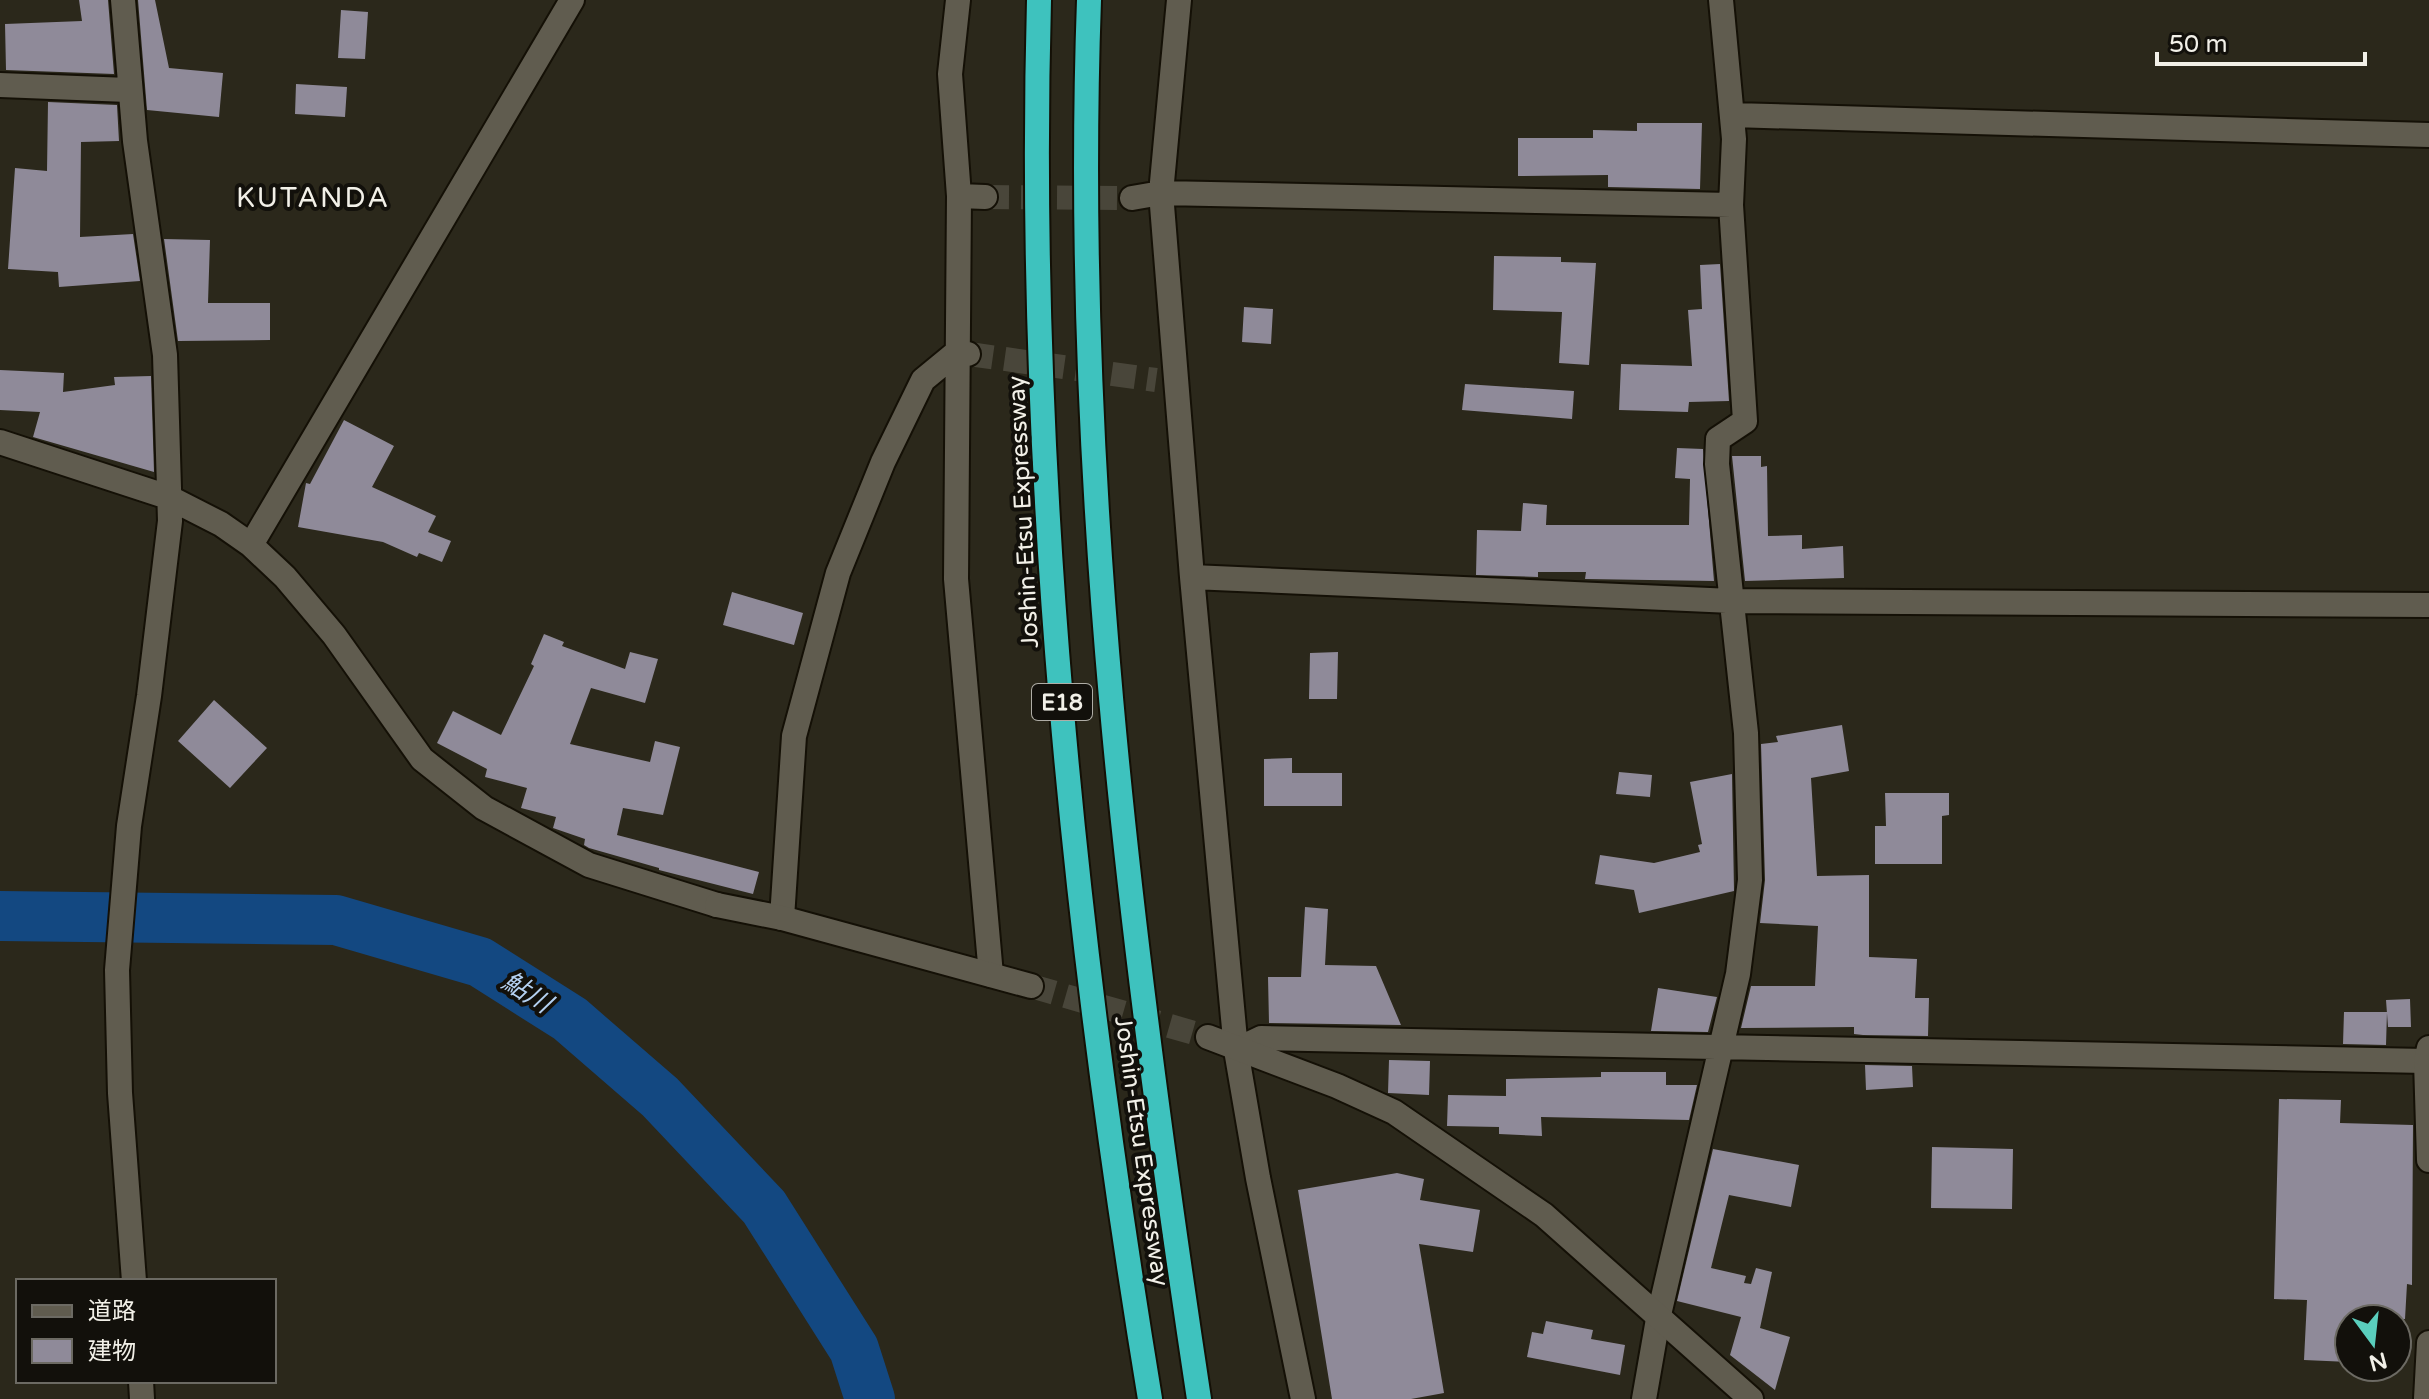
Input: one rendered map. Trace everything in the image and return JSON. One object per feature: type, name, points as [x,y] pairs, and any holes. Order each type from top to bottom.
[{"type":"highway","name":"Joshin-Etsu Expressway","points":[[1039,0],[1038,184],[1047,498],[1064,731],[1087,959],[1150,1399]]},
{"type":"highway","name":"Joshin-Etsu Expressway","points":[[1089,0],[1086,183],[1089,318],[1106,640],[1136,952],[1199,1399]]},
{"type":"street","points":[[123,0],[128,90],[165,355],[170,521],[149,696],[129,826],[117,970],[120,1093],[134,1279]]},
{"type":"street","points":[[251,545],[572,0]]},
{"type":"street","points":[[958,0],[950,74],[959,196],[963,353],[956,579],[991,975]]},
{"type":"street","points":[[1179,0],[1161,193],[1166,381],[1192,577],[1236,1050],[1258,1178],[1303,1399]]},
{"type":"street","points":[[1644,1399],[1658,1319],[1738,974],[1750,880],[1746,733],[1717,464],[1718,439],[1745,421],[1731,205],[1732,115],[1721,0]]},
{"type":"street","points":[[0,85],[128,90]]},
{"type":"street","points":[[1732,115],[2429,135]]},
{"type":"street","points":[[1132,198],[1161,193],[1731,205]]},
{"type":"street","points":[[959,196],[985,197]]},
{"type":"street","points":[[782,918],[794,736],[838,573],[883,462],[923,380],[963,353]]},
{"type":"street","points":[[0,442],[168,497],[221,524],[251,545],[285,577],[334,635],[422,759],[484,808],[589,865],[717,905],[782,918],[1031,986]]},
{"type":"street","points":[[1192,577],[1732,601],[2429,605]]},
{"type":"street","points":[[1208,1037],[1337,1086],[1394,1112],[1544,1215],[1751,1399]]},
{"type":"street","points":[[1236,1050],[1261,1038],[2427,1054],[2429,1160]]},
{"type":"street","points":[[2426,1399],[2429,1343]]},
{"type":"building","points":[[79,0],[108,0],[114,74],[6,70],[5,24],[82,21]]},
{"type":"building","points":[[138,0],[155,0],[169,68],[223,73],[219,117],[147,110]]},
{"type":"building","points":[[341,10],[368,12],[365,59],[338,58]]},
{"type":"building","points":[[296,84],[347,87],[345,117],[295,114]]},
{"type":"building","points":[[48,102],[117,105],[119,141],[81,142],[80,237],[133,234],[140,281],[59,287],[58,272],[8,269],[15,168],[47,171]]},
{"type":"building","points":[[1637,123],[1702,123],[1700,189],[1608,187],[1608,175],[1518,176],[1518,138],[1593,138],[1593,130],[1637,131]]},
{"type":"building","points":[[164,239],[210,240],[208,303],[270,303],[270,340],[178,341]]},
{"type":"building","points":[[1494,256],[1561,257],[1561,262],[1596,263],[1589,365],[1559,363],[1562,312],[1493,310]]},
{"type":"building","points":[[1720,264],[1729,401],[1689,402],[1688,412],[1619,410],[1621,364],[1692,366],[1688,310],[1702,309],[1700,265]]},
{"type":"building","points":[[1244,307],[1273,309],[1271,344],[1242,342]]},
{"type":"building","points":[[0,370],[64,373],[63,392],[115,385],[114,377],[151,376],[154,472],[33,437],[40,412],[0,410]]},
{"type":"building","points":[[1465,384],[1574,391],[1572,419],[1462,410]]},
{"type":"building","points":[[344,420],[394,446],[372,487],[436,516],[428,532],[451,541],[442,562],[419,553],[417,557],[383,542],[298,527],[306,483],[310,484]]},
{"type":"building","points":[[1677,448],[1703,449],[1714,581],[1585,579],[1586,572],[1538,572],[1538,577],[1476,575],[1477,530],[1521,531],[1523,503],[1547,505],[1546,525],[1689,525],[1690,479],[1675,478]]},
{"type":"building","points":[[1732,456],[1761,456],[1761,467],[1767,466],[1768,536],[1802,535],[1802,549],[1843,546],[1844,578],[1745,581]]},
{"type":"building","points":[[732,592],[803,613],[794,645],[723,625]]},
{"type":"building","points":[[544,634],[564,642],[562,646],[625,669],[630,652],[658,659],[645,703],[591,688],[570,744],[650,762],[655,741],[680,747],[663,815],[623,808],[617,835],[759,872],[753,894],[589,848],[584,845],[585,839],[553,828],[556,817],[521,808],[527,788],[485,777],[487,769],[437,743],[453,711],[501,735],[534,666],[531,664]]},
{"type":"building","points":[[1338,652],[1337,699],[1309,699],[1310,653]]},
{"type":"building","points":[[214,700],[267,748],[230,788],[178,741]]},
{"type":"building","points":[[1842,725],[1849,771],[1811,778],[1817,876],[1869,875],[1869,957],[1917,959],[1915,998],[1929,998],[1928,1036],[1854,1034],[1854,1027],[1741,1028],[1751,986],[1815,986],[1818,926],[1760,923],[1765,880],[1761,744],[1778,742],[1776,736]]},
{"type":"building","points":[[1292,758],[1292,773],[1342,773],[1342,806],[1264,806],[1264,759]]},
{"type":"building","points":[[1619,772],[1652,775],[1650,797],[1616,794]]},
{"type":"building","points":[[1732,774],[1734,891],[1639,913],[1634,890],[1595,884],[1600,855],[1654,863],[1700,852],[1698,845],[1702,844],[1690,782]]},
{"type":"building","points":[[1885,793],[1949,793],[1949,815],[1942,816],[1942,864],[1875,864],[1875,826],[1886,826]]},
{"type":"building","points":[[1305,907],[1328,909],[1325,965],[1376,966],[1401,1025],[1269,1023],[1268,977],[1301,977]]},
{"type":"building","points":[[1658,988],[1717,997],[1708,1032],[1651,1031]]},
{"type":"building","points":[[2410,999],[2411,1027],[2388,1027],[2386,1000]]},
{"type":"building","points":[[2344,1012],[2387,1012],[2386,1045],[2343,1044]]},
{"type":"building","points":[[1389,1060],[1430,1061],[1429,1095],[1388,1093]]},
{"type":"building","points":[[1865,1065],[1912,1066],[1913,1087],[1866,1090]]},
{"type":"building","points":[[1601,1072],[1666,1072],[1666,1085],[1697,1085],[1689,1120],[1541,1117],[1542,1136],[1499,1134],[1499,1127],[1447,1126],[1448,1095],[1506,1096],[1506,1079],[1601,1077]]},
{"type":"building","points":[[2279,1099],[2341,1100],[2340,1123],[2413,1125],[2412,1285],[2407,1284],[2406,1303],[2333,1303],[2333,1361],[2304,1360],[2307,1300],[2274,1299]]},
{"type":"building","points":[[1932,1147],[2013,1149],[2012,1209],[1931,1208]]},
{"type":"building","points":[[1713,1149],[1799,1165],[1791,1207],[1729,1195],[1711,1268],[1746,1276],[1744,1283],[1751,1284],[1756,1268],[1772,1272],[1760,1328],[1790,1337],[1775,1390],[1730,1355],[1741,1317],[1677,1301]]},
{"type":"building","points":[[1397,1173],[1424,1179],[1420,1200],[1480,1210],[1473,1252],[1419,1244],[1444,1393],[1411,1399],[1332,1399],[1298,1190]]},
{"type":"building","points":[[1546,1321],[1593,1330],[1591,1339],[1625,1345],[1620,1375],[1527,1357],[1532,1332],[1543,1334]]},
{"type":"waterway","name":"鮎川","points":[[0,916],[336,920],[480,962],[570,1019],[660,1097],[764,1207],[854,1349],[870,1399]]},
{"type":"tunnel","points":[[985,197],[1132,198]]},
{"type":"tunnel","points":[[969,354],[1156,380]]},
{"type":"tunnel","points":[[1031,986],[1208,1037]]},
{"type":"district","name":"KUTANDA","points":[[313,197]]}]
